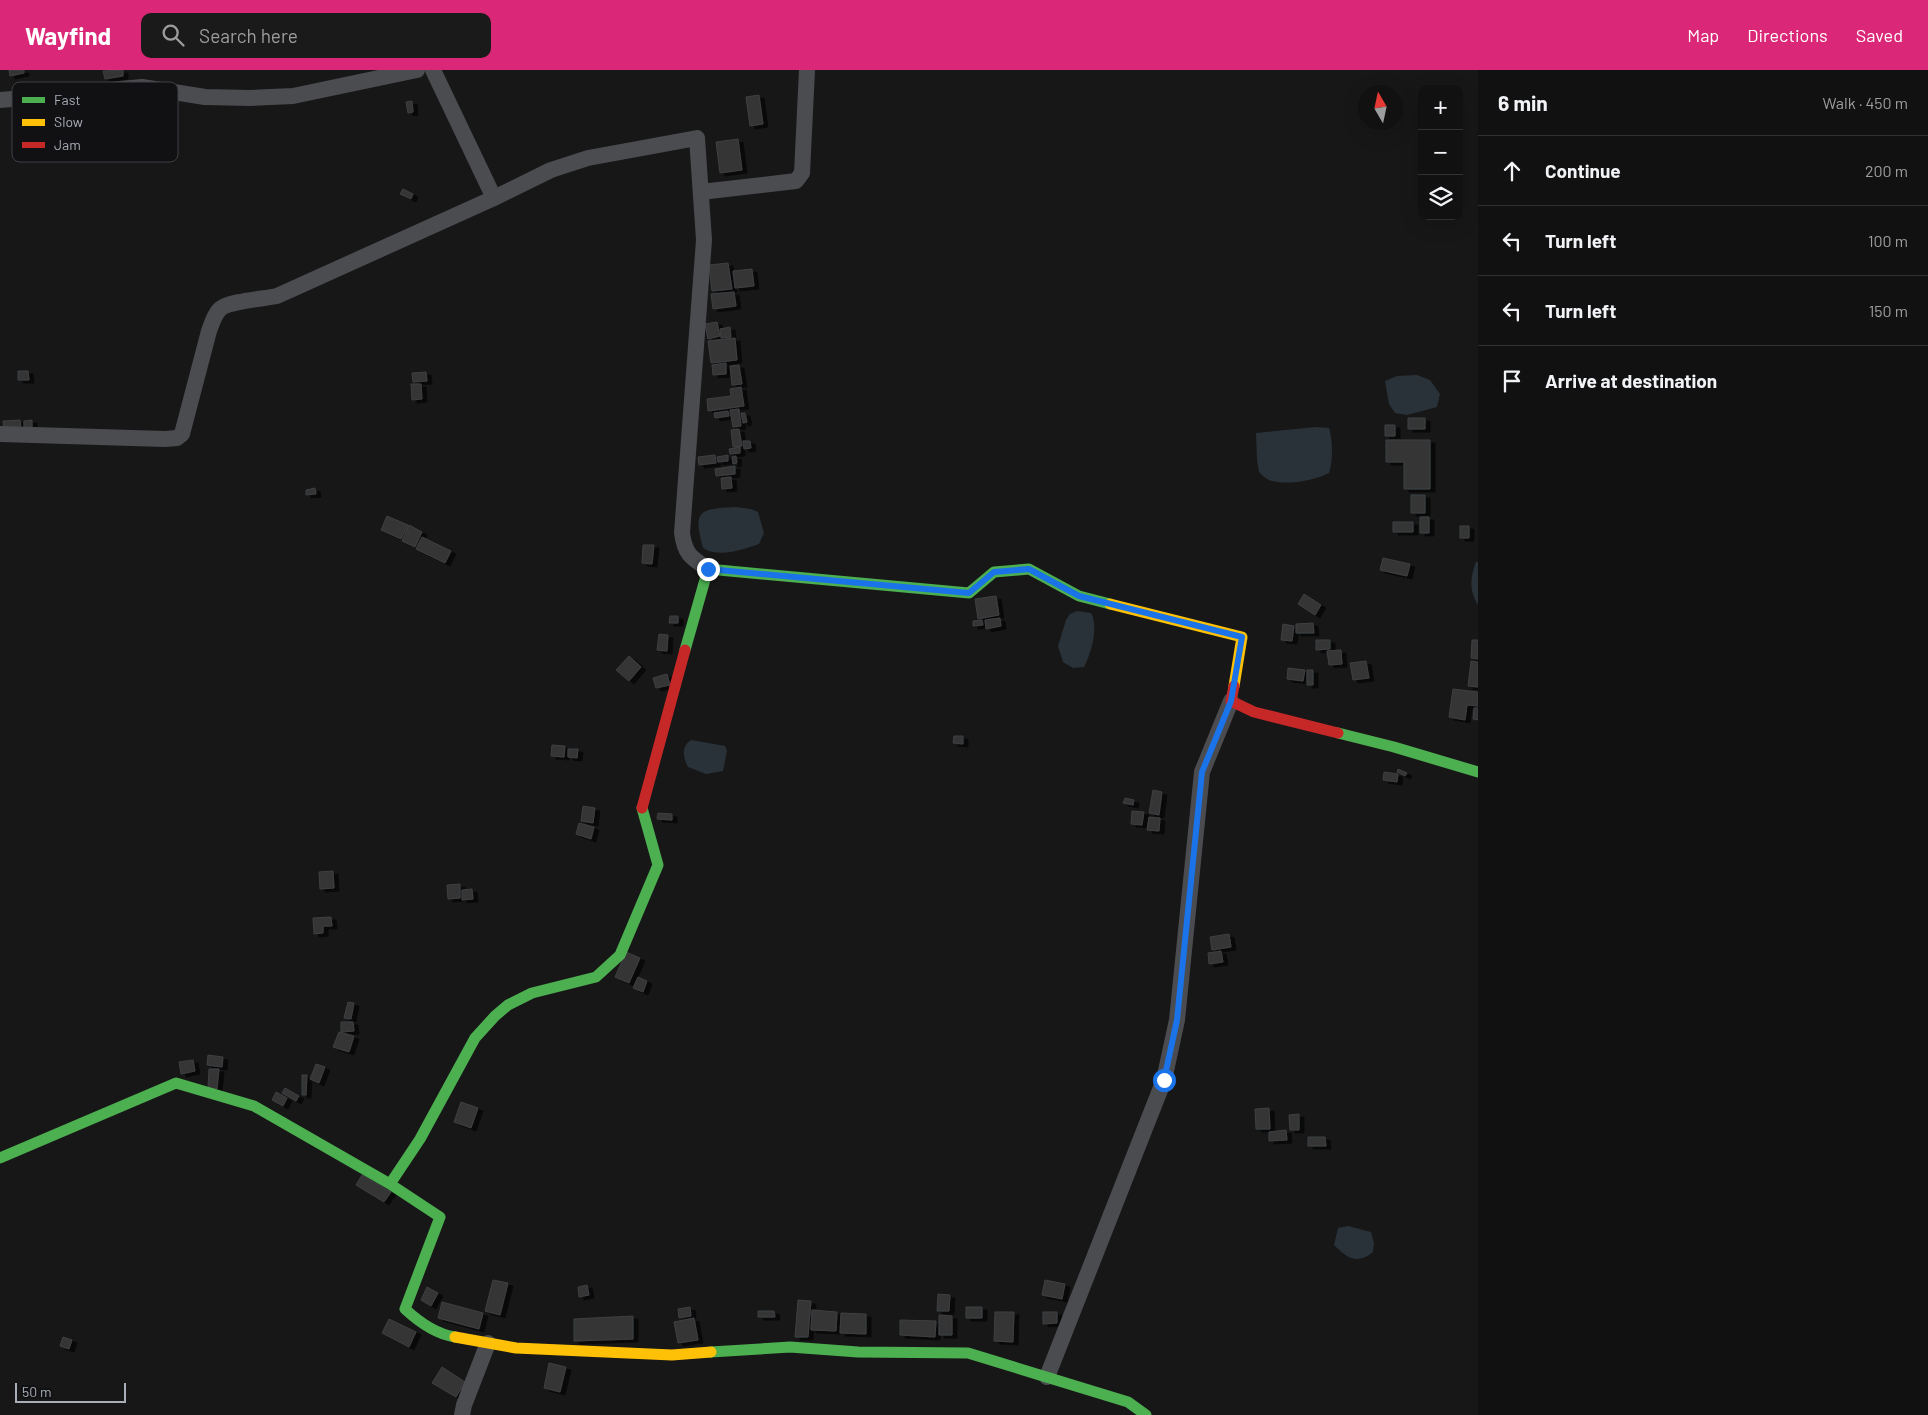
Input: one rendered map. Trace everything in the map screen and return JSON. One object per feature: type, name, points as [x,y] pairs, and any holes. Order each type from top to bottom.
[{"type":"street","points":[[178,93],[205,97],[293,96],[417,70]]},
{"type":"street","points":[[434,70],[494,198]]},
{"type":"street","points":[[701,192],[796,181],[802,173],[808,70]]},
{"type":"street","points":[[0,434],[177,438],[182,434],[214,317],[220,309],[230,303],[256,301],[277,296],[552,170],[588,158],[697,138],[704,240],[682,533],[684,546],[689,556],[708,569],[969,593],[994,572],[1029,569],[1086,598],[1242,637],[1231,701],[1202,772],[1177,1020],[1164,1080],[1047,1377]]},
{"type":"street","points":[[390,1184],[420,1139],[475,1038],[495,1016],[508,1005],[532,993],[596,977],[620,955],[658,865],[641,806],[708,569]]},
{"type":"street","points":[[1231,701],[1254,712],[1394,747],[1478,772]]},
{"type":"street","points":[[0,1158],[176,1083],[254,1106],[390,1184],[440,1216],[404,1309],[420,1323],[448,1336],[516,1348],[672,1354],[790,1347],[858,1352],[968,1353],[1128,1402],[1146,1415]]},
{"type":"street","points":[[462,1415],[464,1405],[488,1343]]},
{"type":"shaded area","points":[[1417,375],[1430,380],[1440,394],[1437,407],[1407,415],[1395,413],[1389,404],[1385,381],[1397,376]]},
{"type":"shaded area","points":[[1316,427],[1329,428],[1332,451],[1329,473],[1308,480],[1286,483],[1265,478],[1259,472],[1256,433]]},
{"type":"shaded area","points":[[735,507],[758,512],[764,533],[759,544],[738,551],[723,553],[703,548],[699,526],[701,514],[713,509]]},
{"type":"shaded area","points":[[1476,562],[1478,562],[1478,605],[1471,584]]},
{"type":"shaded area","points":[[1077,611],[1091,613],[1094,633],[1084,667],[1073,668],[1063,662],[1058,646],[1066,620],[1070,614]]},
{"type":"shaded area","points":[[691,740],[725,746],[727,751],[723,771],[706,774],[688,767],[684,749]]},
{"type":"shaded area","points":[[1348,1226],[1371,1232],[1374,1243],[1373,1252],[1357,1259],[1343,1253],[1334,1245],[1338,1228]]},
{"type":"building","points":[[9,70],[24,70],[24,73],[10,76]]},
{"type":"building","points":[[123,70],[123,76],[105,79],[103,71]]},
{"type":"building","points":[[759,95],[763,124],[750,126],[746,97]]},
{"type":"building","points":[[412,101],[413,112],[408,113],[406,102]]},
{"type":"building","points":[[738,139],[742,170],[720,173],[716,142]]},
{"type":"building","points":[[403,189],[413,194],[411,199],[400,194]]},
{"type":"building","points":[[728,263],[732,289],[712,291],[709,265]]},
{"type":"building","points":[[752,269],[754,286],[735,288],[733,271]]},
{"type":"building","points":[[734,292],[736,306],[713,309],[711,294]]},
{"type":"building","points":[[717,322],[720,336],[708,339],[705,324]]},
{"type":"building","points":[[730,327],[731,337],[721,338],[720,329]]},
{"type":"building","points":[[735,338],[737,360],[711,363],[708,341]]},
{"type":"building","points":[[726,363],[726,374],[713,375],[712,365]]},
{"type":"building","points":[[739,365],[742,384],[732,385],[730,366]]},
{"type":"building","points":[[18,371],[28,371],[29,380],[18,380]]},
{"type":"building","points":[[426,372],[427,381],[413,382],[412,373]]},
{"type":"building","points":[[411,384],[421,384],[422,399],[412,400]]},
{"type":"building","points":[[741,387],[744,406],[708,411],[707,399],[731,396],[730,389]]},
{"type":"building","points":[[739,409],[741,426],[733,427],[730,410]]},
{"type":"building","points":[[728,411],[729,416],[715,418],[714,413]]},
{"type":"building","points":[[741,413],[745,413],[747,422],[743,423]]},
{"type":"building","points":[[1408,418],[1425,418],[1425,429],[1408,429]]},
{"type":"building","points":[[20,420],[21,429],[4,430],[3,421]]},
{"type":"building","points":[[32,420],[32,429],[24,430],[24,421]]},
{"type":"building","points":[[1385,425],[1395,425],[1395,436],[1385,436]]},
{"type":"building","points":[[739,429],[742,446],[733,447],[731,430]]},
{"type":"building","points":[[1386,440],[1430,440],[1430,489],[1404,489],[1404,462],[1386,462]]},
{"type":"building","points":[[743,441],[750,441],[751,448],[744,449]]},
{"type":"building","points":[[740,447],[740,453],[730,454],[729,449]]},
{"type":"building","points":[[715,455],[716,463],[699,465],[698,457]]},
{"type":"building","points":[[728,455],[728,461],[718,462],[717,457]]},
{"type":"building","points":[[736,456],[737,463],[733,464],[732,457]]},
{"type":"building","points":[[735,466],[735,474],[716,476],[715,469]]},
{"type":"building","points":[[731,477],[732,488],[722,489],[721,478]]},
{"type":"building","points":[[315,488],[316,494],[306,495],[306,490]]},
{"type":"building","points":[[1411,495],[1425,495],[1425,513],[1411,513]]},
{"type":"building","points":[[387,516],[408,525],[401,539],[381,530]]},
{"type":"building","points":[[1420,517],[1429,517],[1429,533],[1420,533]]},
{"type":"building","points":[[1393,522],[1413,522],[1413,532],[1393,532]]},
{"type":"building","points":[[409,525],[422,532],[415,547],[402,541]]},
{"type":"building","points":[[1460,526],[1469,526],[1469,538],[1460,538]]},
{"type":"building","points":[[422,537],[451,551],[445,563],[416,549]]},
{"type":"building","points":[[643,545],[654,545],[652,564],[642,563]]},
{"type":"building","points":[[1383,558],[1410,564],[1407,576],[1380,570]]},
{"type":"building","points":[[1304,594],[1321,605],[1315,615],[1298,604]]},
{"type":"building","points":[[996,596],[999,615],[978,619],[975,599]]},
{"type":"building","points":[[670,616],[678,616],[678,623],[669,623]]},
{"type":"building","points":[[1000,618],[1001,626],[986,629],[985,620]]},
{"type":"building","points":[[982,620],[983,625],[973,626],[973,621]]},
{"type":"building","points":[[1313,623],[1314,633],[1296,633],[1296,624]]},
{"type":"building","points":[[1283,624],[1294,626],[1292,641],[1281,640]]},
{"type":"building","points":[[659,634],[668,635],[667,651],[657,650]]},
{"type":"building","points":[[1316,640],[1330,640],[1330,649],[1316,650]]},
{"type":"building","points":[[1472,640],[1478,640],[1478,659],[1471,658]]},
{"type":"building","points":[[1341,650],[1342,664],[1329,665],[1327,651]]},
{"type":"building","points":[[629,656],[641,667],[629,681],[616,670]]},
{"type":"building","points":[[1366,661],[1369,678],[1353,680],[1350,663]]},
{"type":"building","points":[[1471,661],[1478,662],[1478,687],[1468,686]]},
{"type":"building","points":[[1288,668],[1305,670],[1303,681],[1287,679]]},
{"type":"building","points":[[1307,670],[1313,670],[1313,685],[1307,685]]},
{"type":"building","points":[[667,674],[670,685],[656,688],[653,678]]},
{"type":"building","points":[[1453,689],[1478,692],[1478,706],[1467,705],[1465,720],[1449,717]]},
{"type":"building","points":[[1474,708],[1478,708],[1478,720],[1473,719]]},
{"type":"building","points":[[954,736],[963,736],[963,744],[953,743]]},
{"type":"building","points":[[552,745],[565,746],[564,757],[551,756]]},
{"type":"building","points":[[568,749],[578,749],[577,758],[568,757]]},
{"type":"building","points":[[1398,769],[1407,773],[1405,776],[1397,772]]},
{"type":"building","points":[[1384,772],[1398,774],[1397,782],[1383,780]]},
{"type":"building","points":[[1153,790],[1162,792],[1159,815],[1149,813]]},
{"type":"building","points":[[1125,798],[1134,800],[1133,805],[1123,803]]},
{"type":"building","points":[[583,806],[595,808],[593,823],[581,821]]},
{"type":"building","points":[[1132,811],[1144,812],[1142,825],[1131,824]]},
{"type":"building","points":[[658,813],[672,814],[672,820],[657,819]]},
{"type":"building","points":[[1149,817],[1160,818],[1159,831],[1147,830]]},
{"type":"building","points":[[579,823],[594,827],[591,839],[576,834]]},
{"type":"building","points":[[333,871],[334,888],[320,889],[319,872]]},
{"type":"building","points":[[460,884],[460,898],[448,899],[447,885]]},
{"type":"building","points":[[472,889],[473,899],[462,900],[462,890]]},
{"type":"building","points":[[331,917],[332,926],[323,926],[323,933],[314,934],[313,918]]},
{"type":"building","points":[[1229,934],[1231,947],[1212,950],[1210,937]]},
{"type":"building","points":[[1221,951],[1223,962],[1209,964],[1208,953]]},
{"type":"building","points":[[626,952],[640,958],[629,983],[615,977]]},
{"type":"building","points":[[638,977],[647,981],[643,992],[633,988]]},
{"type":"building","points":[[348,1002],[354,1003],[351,1019],[344,1018]]},
{"type":"building","points":[[341,1022],[353,1022],[354,1031],[341,1032]]},
{"type":"building","points":[[339,1032],[354,1036],[349,1052],[333,1047]]},
{"type":"building","points":[[208,1055],[223,1057],[222,1067],[207,1065]]},
{"type":"building","points":[[193,1060],[195,1071],[181,1074],[179,1062]]},
{"type":"building","points":[[316,1064],[325,1067],[319,1083],[310,1079]]},
{"type":"building","points":[[209,1069],[219,1069],[217,1089],[208,1088]]},
{"type":"building","points":[[302,1075],[307,1075],[306,1095],[302,1095]]},
{"type":"building","points":[[285,1088],[299,1096],[296,1101],[282,1093]]},
{"type":"building","points":[[276,1092],[287,1098],[283,1106],[272,1100]]},
{"type":"building","points":[[461,1102],[478,1108],[471,1128],[454,1122]]},
{"type":"building","points":[[1269,1108],[1270,1129],[1256,1129],[1255,1109]]},
{"type":"building","points":[[1299,1114],[1299,1130],[1290,1130],[1289,1115]]},
{"type":"building","points":[[1286,1130],[1287,1140],[1269,1141],[1269,1132]]},
{"type":"building","points":[[1308,1137],[1325,1137],[1326,1146],[1308,1146]]},
{"type":"building","points":[[362,1175],[391,1192],[384,1202],[356,1185]]},
{"type":"building","points":[[493,1280],[508,1283],[500,1315],[485,1311]]},
{"type":"building","points":[[1045,1280],[1065,1284],[1062,1299],[1042,1295]]},
{"type":"building","points":[[587,1285],[589,1295],[579,1297],[578,1287]]},
{"type":"building","points":[[427,1287],[438,1293],[431,1306],[421,1300]]},
{"type":"building","points":[[938,1294],[950,1295],[949,1311],[937,1311]]},
{"type":"building","points":[[798,1300],[811,1301],[808,1337],[795,1337]]},
{"type":"building","points":[[442,1302],[483,1313],[479,1329],[438,1318]]},
{"type":"building","points":[[690,1307],[691,1316],[679,1318],[678,1309]]},
{"type":"building","points":[[966,1307],[982,1307],[982,1318],[966,1318]]},
{"type":"building","points":[[812,1310],[837,1312],[836,1331],[811,1330]]},
{"type":"building","points":[[758,1311],[774,1311],[775,1317],[758,1317]]},
{"type":"building","points":[[995,1312],[1014,1312],[1013,1342],[994,1341]]},
{"type":"building","points":[[1043,1312],[1057,1312],[1057,1323],[1043,1324]]},
{"type":"building","points":[[841,1313],[866,1314],[866,1334],[840,1333]]},
{"type":"building","points":[[939,1315],[952,1316],[952,1335],[939,1335]]},
{"type":"building","points":[[633,1316],[633,1339],[574,1341],[574,1319]]},
{"type":"building","points":[[694,1318],[698,1340],[678,1343],[674,1322]]},
{"type":"building","points":[[389,1319],[416,1332],[409,1347],[382,1333]]},
{"type":"building","points":[[900,1320],[936,1321],[935,1337],[900,1335]]},
{"type":"building","points":[[63,1337],[72,1340],[69,1349],[60,1346]]},
{"type":"building","points":[[549,1363],[566,1367],[560,1392],[544,1388]]},
{"type":"building","points":[[442,1367],[465,1382],[456,1397],[432,1383]]},
{"type":"traffic: fast","points":[[685,650],[708,569],[969,593],[994,572],[1029,569],[1079,596],[1110,604]]},
{"type":"traffic: fast","points":[[1338,733],[1394,747],[1478,772]]},
{"type":"traffic: fast","points":[[390,1184],[420,1139],[475,1038],[495,1016],[508,1005],[532,993],[596,977],[620,955],[658,865],[642,808]]},
{"type":"traffic: fast","points":[[0,1158],[176,1083],[254,1106],[390,1184],[440,1217],[405,1309],[428,1327],[455,1337]]},
{"type":"traffic: fast","points":[[711,1352],[790,1347],[858,1352],[968,1353],[1128,1402],[1146,1415]]},
{"type":"traffic: slow","points":[[1110,604],[1242,637],[1234,686]]},
{"type":"traffic: slow","points":[[455,1337],[516,1348],[672,1355],[711,1352]]},
{"type":"traffic: jam","points":[[642,808],[685,650]]},
{"type":"traffic: jam","points":[[1234,686],[1231,701],[1254,712],[1338,733]]},
{"type":"route","points":[[708,569],[969,593],[994,572],[1029,569],[1079,596],[1100,603],[1242,637],[1231,701],[1202,772],[1177,1020],[1164,1080]]}]
